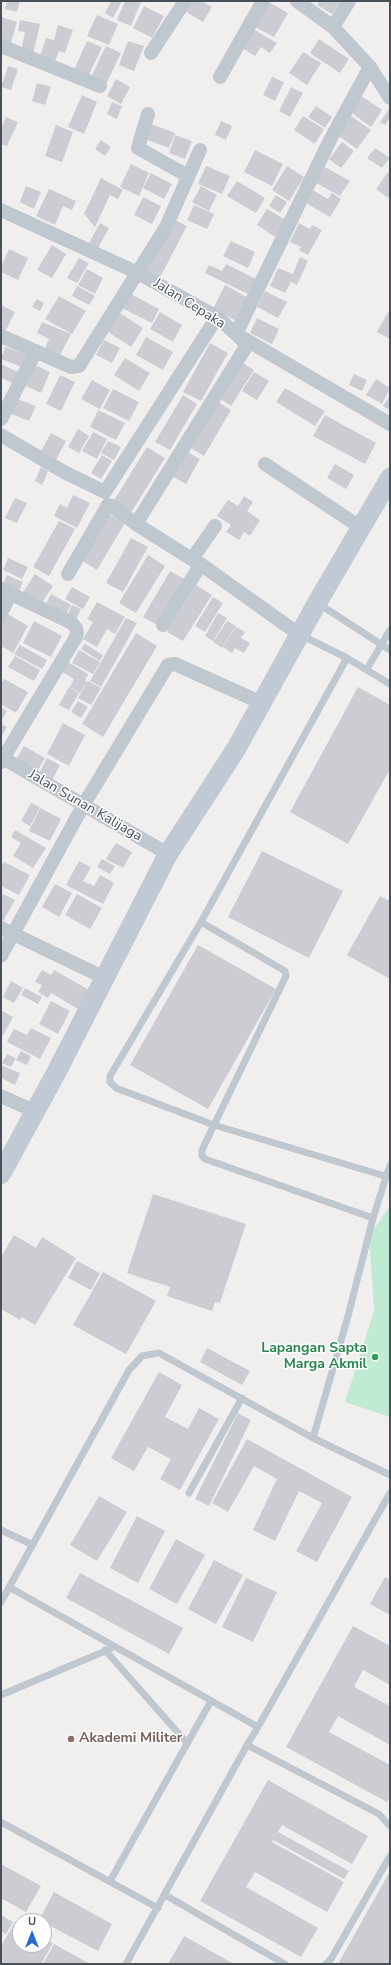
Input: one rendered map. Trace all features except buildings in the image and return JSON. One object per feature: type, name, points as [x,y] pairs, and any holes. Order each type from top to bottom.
[{"type":"main road","points":[[1,1174],[105,978],[168,854],[236,749],[360,527],[390,478]]},
{"type":"street","points":[[151,53],[185,1]]},
{"type":"street","points":[[220,77],[263,1]]},
{"type":"street","points":[[297,1],[333,27],[370,67],[390,98]]},
{"type":"street","points":[[333,27],[349,1]]},
{"type":"street","points":[[1,46],[100,86]]},
{"type":"street","points":[[136,524],[248,345],[236,334],[330,140],[370,67]]},
{"type":"street","points":[[148,114],[138,148],[188,176]]},
{"type":"street","points":[[1,336],[71,367],[79,366],[166,228],[200,150]]},
{"type":"street","name":"Jalan Cepaka","points":[[1,210],[138,273],[217,317],[236,334],[390,424]]},
{"type":"street","points":[[1,435],[64,472],[105,492],[217,317]]},
{"type":"street","points":[[1,419],[36,351]]},
{"type":"street","points":[[265,464],[360,527]]},
{"type":"street","points":[[68,574],[108,506],[112,506],[136,524],[196,562],[300,635]]},
{"type":"street","points":[[163,625],[215,526]]},
{"type":"street","points":[[1,613],[6,591],[72,622],[77,633],[2,759]]},
{"type":"street","points":[[1,956],[7,931],[168,665],[175,664],[262,703]]},
{"type":"street","name":"Jalan Sunan Kalijaga","points":[[2,759],[84,804],[168,854]]},
{"type":"street","points":[[7,931],[105,978]]},
{"type":"street","points":[[1,1096],[34,1111]]},
{"type":"lane","points":[[317,603],[390,650]]},
{"type":"lane","points":[[367,669],[390,630]]},
{"type":"lane","points":[[300,635],[347,658],[390,684]]},
{"type":"lane","points":[[347,658],[201,922],[110,1076],[110,1082],[116,1088],[214,1125],[385,1176]]},
{"type":"lane","points":[[201,922],[285,971],[286,976],[202,1150],[202,1156],[205,1160],[373,1218]]},
{"type":"lane","points":[[313,1438],[348,1316],[373,1218],[385,1176],[390,1165]]},
{"type":"lane","points":[[1,1602],[129,1370],[142,1356],[159,1353],[313,1438],[390,1475]]},
{"type":"lane","points":[[189,1493],[242,1398]]},
{"type":"lane","points":[[126,1964],[247,1745],[390,1493]]},
{"type":"lane","points":[[1,1530],[33,1545]]},
{"type":"lane","points":[[9,1587],[113,1647],[258,1727]]},
{"type":"lane","points":[[1,1695],[113,1647]]},
{"type":"lane","points":[[105,1650],[187,1743]]},
{"type":"lane","points":[[110,1881],[211,1701]]},
{"type":"lane","points":[[247,1745],[379,1814],[390,1826]]},
{"type":"lane","points":[[1,1822],[158,1908]]},
{"type":"lane","points":[[326,1964],[331,1959],[390,1856]]},
{"type":"lane","points":[[165,1895],[284,1964]]},
{"type":"green space","name":"Lapangan Sapta Marga Akmil","points":[[390,1206],[390,1417],[345,1402],[374,1311],[369,1236]]},
{"type":"place","name":"Lapangan Sapta Marga Akmil","points":[[375,1357]]},
{"type":"place","name":"Akademi Militer","points":[[71,1739]]}]
